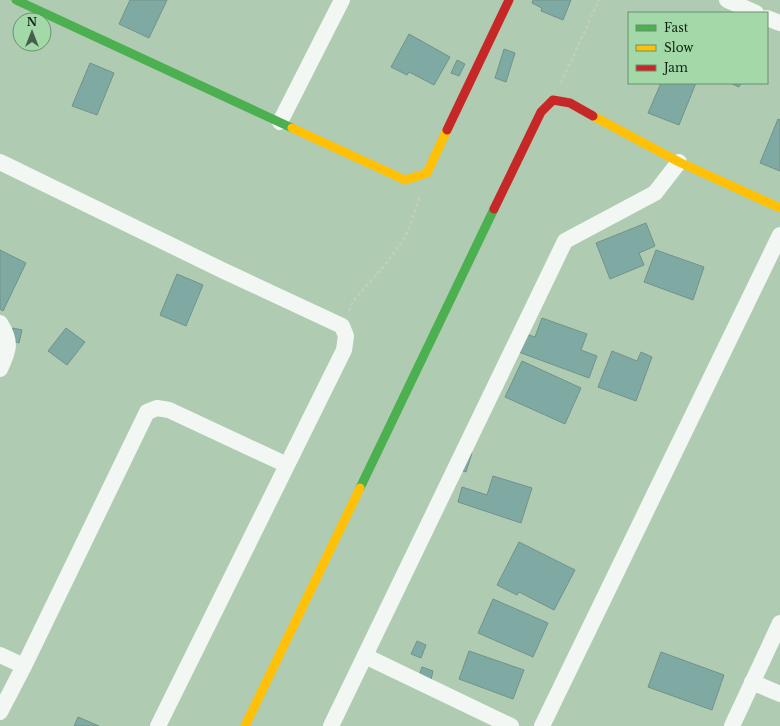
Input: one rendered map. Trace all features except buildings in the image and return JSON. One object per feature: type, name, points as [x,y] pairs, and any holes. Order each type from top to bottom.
[{"type":"street","points":[[16,0],[405,180],[427,173],[509,0]]},
{"type":"street","points":[[280,122],[342,0]]},
{"type":"street","points":[[727,0],[754,12]]},
{"type":"street","points":[[768,18],[780,24]]},
{"type":"street","points":[[245,726],[541,112],[553,100],[570,103],[679,162],[780,208]]},
{"type":"street","points":[[0,162],[224,271],[342,326],[346,336],[344,350],[158,726]]},
{"type":"street","points":[[330,726],[565,240],[655,193],[679,162]]},
{"type":"street","points":[[542,726],[780,235]]},
{"type":"street","points":[[0,323],[7,333],[8,353],[0,369]]},
{"type":"street","points":[[0,712],[24,666],[147,412],[157,408],[169,410],[287,465]]},
{"type":"street","points":[[732,726],[780,623]]},
{"type":"street","points":[[0,655],[24,666]]},
{"type":"street","points":[[364,656],[511,726]]},
{"type":"street","points":[[752,682],[780,694]]},
{"type":"path","points":[[553,100],[599,0]]},
{"type":"path","points":[[342,326],[353,301],[385,265],[406,236],[427,173]]},
{"type":"traffic: fast","points":[[16,0],[292,128]]},
{"type":"traffic: fast","points":[[360,488],[494,209]]},
{"type":"traffic: slow","points":[[593,116],[679,162],[780,208]]},
{"type":"traffic: slow","points":[[292,128],[405,180],[427,173],[447,130]]},
{"type":"traffic: slow","points":[[245,726],[360,488]]},
{"type":"traffic: jam","points":[[447,130],[509,0]]},
{"type":"traffic: jam","points":[[494,209],[541,112],[553,100],[570,103],[593,116]]}]
